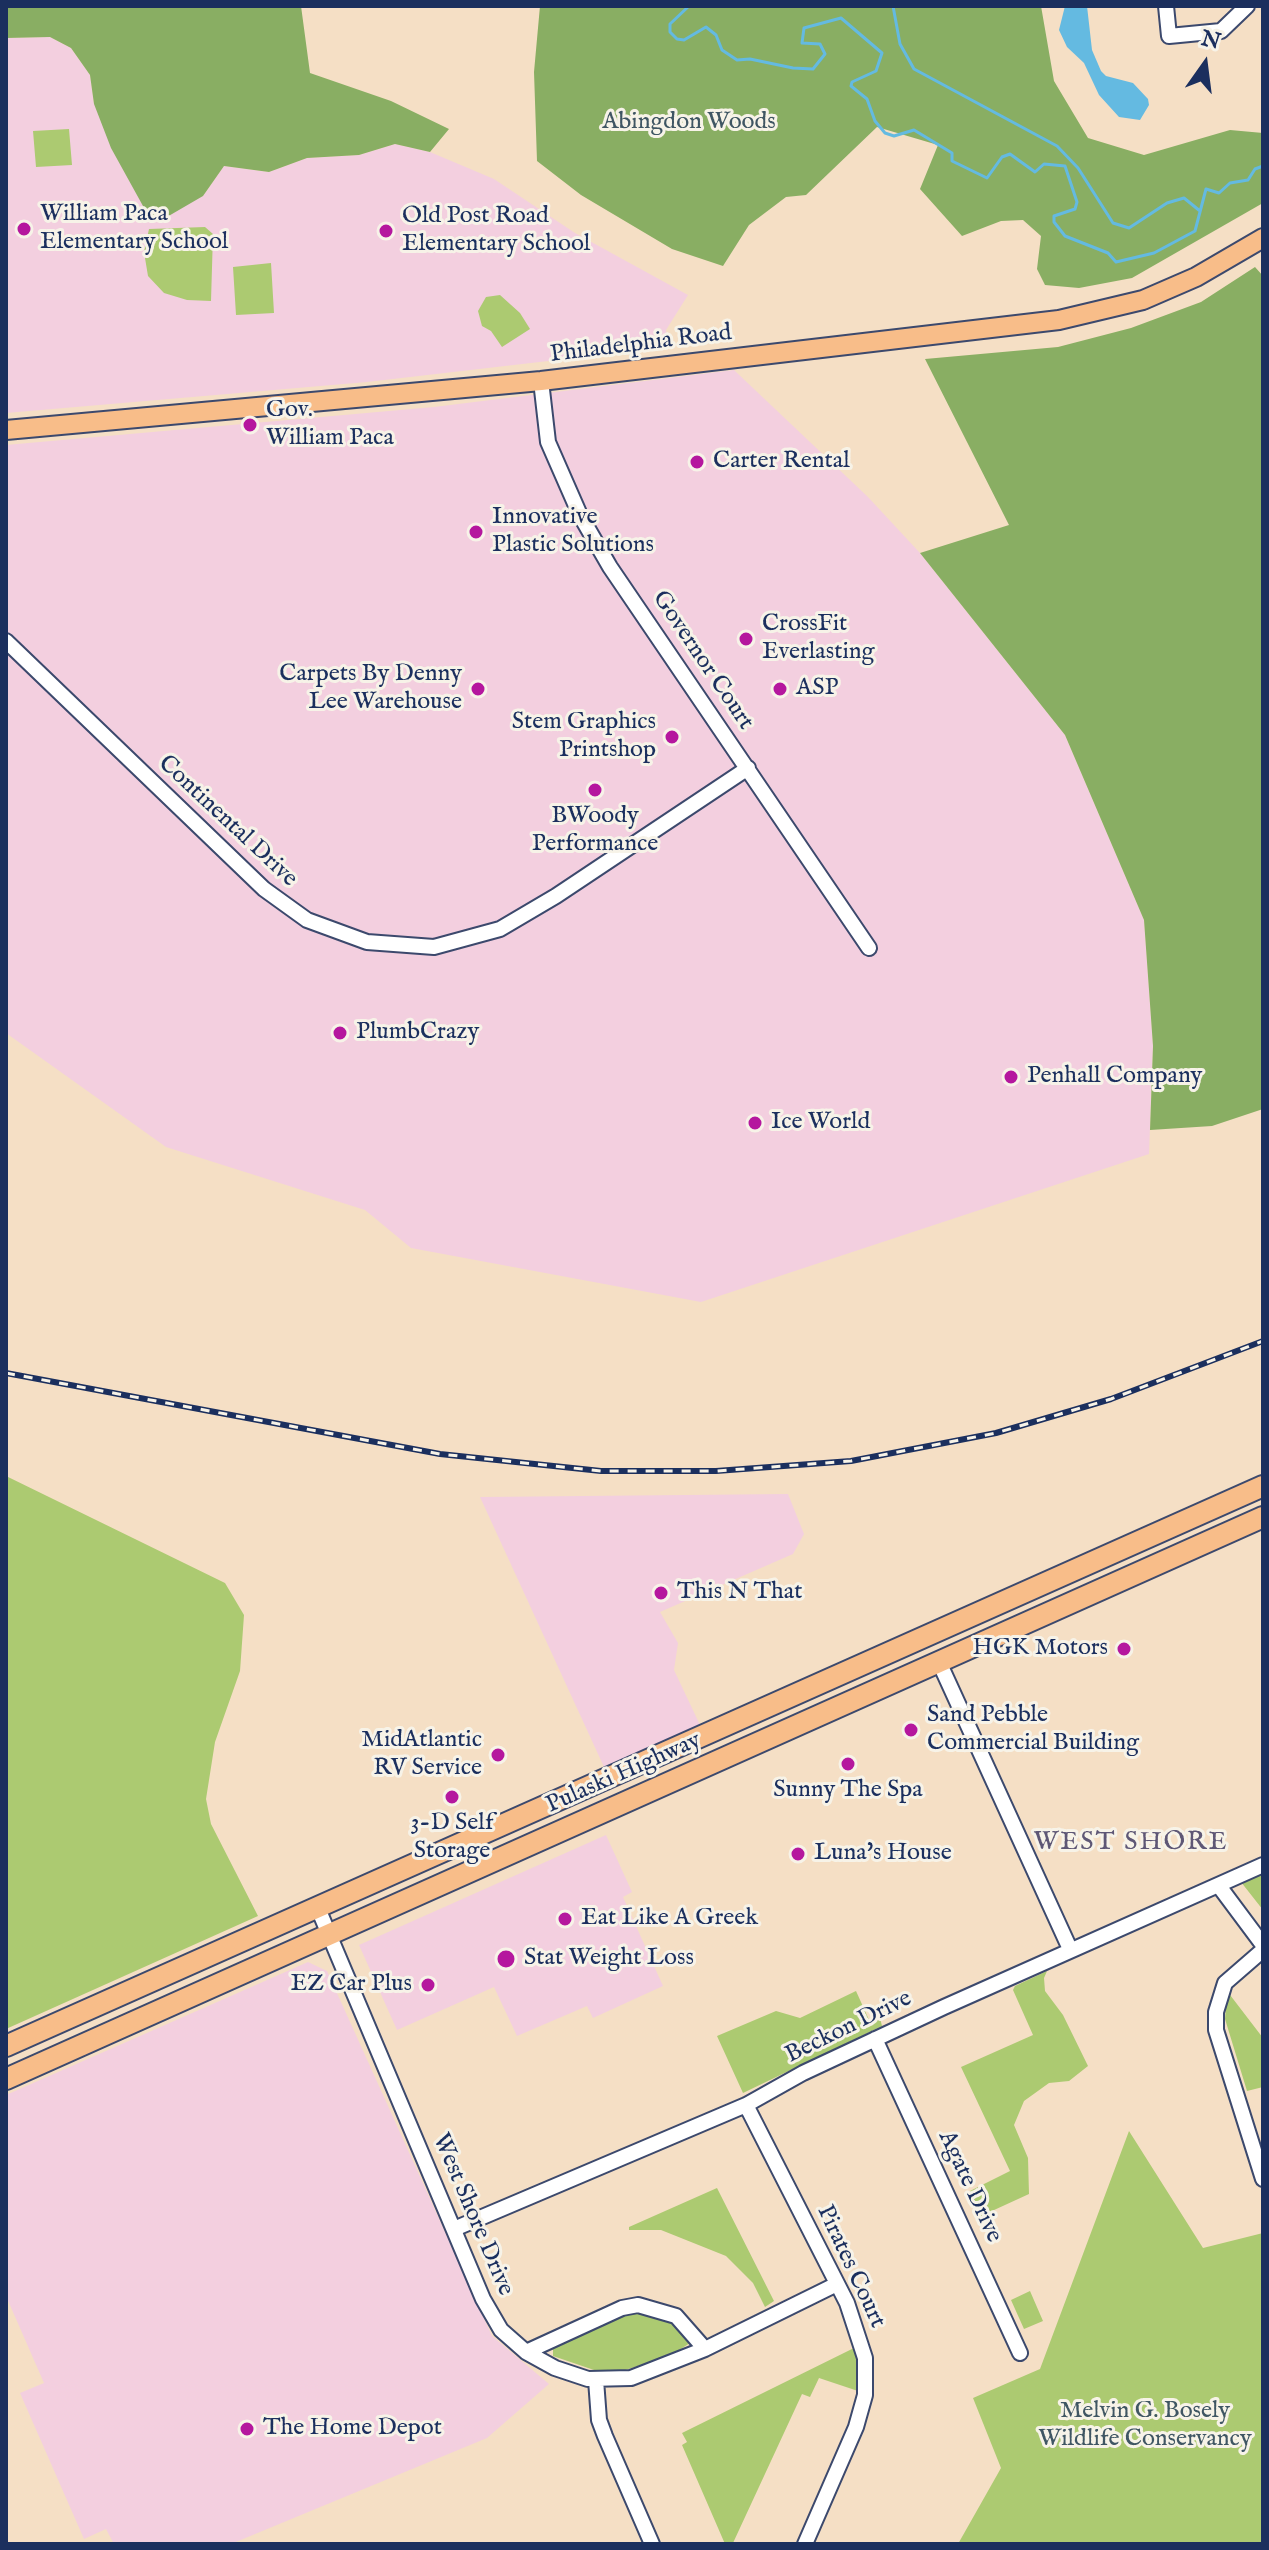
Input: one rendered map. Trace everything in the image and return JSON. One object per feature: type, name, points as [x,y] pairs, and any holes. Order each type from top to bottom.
[{"type":"highway","name":"Pulaski Highway","points":[[6,2046],[1263,1486]]},
{"type":"highway","name":"Pulaski Highway","points":[[6,2079],[1263,1517]]},
{"type":"highway","points":[[6,2088],[33,2077],[39,2064]]},
{"type":"main road","name":"Philadelphia Road","points":[[6,430],[541,381],[1086,315],[1172,289],[1263,238]]},
{"type":"street","points":[[1166,6],[1169,36],[1221,31],[1247,6]]},
{"type":"street","name":"Governor Court","points":[[541,381],[548,442],[580,515],[610,567],[869,948]]},
{"type":"street","name":"Continental Drive","points":[[6,641],[287,908],[342,936],[393,947],[448,944],[479,937],[524,916],[748,768]]},
{"type":"street","points":[[939,1662],[1070,1949]]},
{"type":"street","name":"Beckon Drive","points":[[454,2229],[746,2105],[875,2039],[1263,1865]]},
{"type":"street","points":[[1219,1886],[1263,1948],[1225,1983],[1216,2012],[1216,2030],[1260,2160],[1263,2179]]},
{"type":"street","name":"West Shore Drive","points":[[317,1906],[494,2320],[526,2352],[567,2373],[596,2380],[645,2375],[837,2284]]},
{"type":"street","name":"Agate Drive","points":[[875,2039],[1020,2353]]},
{"type":"street","name":"Pirates Court","points":[[746,2105],[837,2284],[861,2339],[865,2395],[848,2448],[805,2544]]},
{"type":"street","points":[[526,2352],[622,2308],[638,2305],[676,2316],[705,2349]]},
{"type":"street","points":[[596,2380],[599,2420],[652,2544]]},
{"type":"shaded area","points":[[50,37],[71,48],[90,75],[94,104],[203,196],[224,166],[269,172],[307,158],[359,155],[395,144],[430,152],[494,179],[575,233],[688,295],[666,330],[669,347],[367,382],[6,413],[6,38]]},
{"type":"shaded area","points":[[734,370],[868,497],[920,553],[1065,735],[1144,920],[1153,1046],[1149,1154],[701,1302],[411,1248],[365,1210],[166,1147],[6,1033],[6,445],[434,407]]},
{"type":"shaded area","points":[[788,1494],[804,1534],[793,1554],[660,1612],[678,1643],[674,1670],[700,1725],[604,1767],[480,1497]]},
{"type":"shaded area","points":[[606,1835],[632,1892],[623,1897],[663,1986],[593,2018],[587,2006],[517,2036],[494,1987],[397,2030],[359,1945]]},
{"type":"shaded area","points":[[308,1962],[327,1971],[492,2336],[549,2384],[487,2438],[231,2544],[114,2544],[106,2529],[84,2539],[20,2393],[44,2383],[6,2296],[6,2095]]},
{"type":"green space","points":[[6,6],[301,6],[310,73],[391,101],[449,129],[430,152],[395,144],[359,155],[307,158],[269,172],[224,166],[203,196],[160,221],[143,206],[111,148],[94,104],[90,75],[71,48],[50,37],[6,38]]},
{"type":"green space","name":"Abingdon Woods","points":[[540,6],[1041,6],[1054,81],[1088,138],[1144,155],[1230,130],[1263,133],[1263,203],[1132,278],[1079,288],[1045,285],[1037,269],[1041,236],[1023,220],[1001,221],[962,236],[920,189],[938,145],[877,127],[806,195],[786,197],[749,225],[723,266],[672,249],[581,195],[537,161],[534,72]]},
{"type":"green space","points":[[69,129],[72,165],[36,167],[33,131]]},
{"type":"green space","points":[[205,227],[213,234],[211,301],[187,300],[164,293],[148,276],[144,252],[149,229]]},
{"type":"green space","points":[[271,263],[274,313],[236,315],[233,267]]},
{"type":"green space","points":[[1255,267],[1263,276],[1263,1109],[1212,1126],[1150,1130],[1153,1046],[1144,920],[1065,735],[920,553],[1009,525],[925,359],[1058,347],[1131,328],[1201,302]]},
{"type":"green space","points":[[500,295],[520,313],[530,329],[502,347],[491,331],[482,326],[478,311],[486,297]]},
{"type":"green space","points":[[6,1476],[225,1583],[244,1615],[240,1671],[215,1742],[206,1799],[211,1824],[258,1916],[6,2029]]},
{"type":"green space","points":[[1263,1873],[1263,1910],[1241,1882]]},
{"type":"green space","points":[[1047,1971],[1045,1991],[1063,2015],[1088,2066],[1069,2081],[1049,2083],[1024,2101],[1014,2125],[1028,2158],[1029,2194],[981,2216],[970,2191],[1010,2171],[961,2067],[1033,2035],[1013,1990],[1015,1986]]},
{"type":"green space","points":[[856,1991],[870,2022],[880,2018],[882,2026],[743,2093],[717,2036],[776,2011],[800,2018]]},
{"type":"green space","points":[[1227,1991],[1263,2038],[1263,2087],[1247,2091],[1225,2019]]},
{"type":"green space","name":"Melvin G. Bosely Wildlife Conservancy","points":[[1129,2131],[1203,2248],[1263,2233],[1263,2544],[958,2544],[1001,2468],[973,2398],[1040,2369]]},
{"type":"green space","points":[[717,2188],[774,2301],[765,2307],[753,2283],[726,2256],[661,2230],[629,2230],[629,2227]]},
{"type":"green space","points":[[1030,2291],[1043,2321],[1024,2329],[1011,2300]]},
{"type":"green space","points":[[632,2311],[661,2313],[691,2337],[690,2343],[670,2356],[625,2370],[594,2370],[553,2356],[553,2346]]},
{"type":"green space","points":[[856,2347],[858,2391],[819,2378],[810,2397],[802,2394],[733,2543],[725,2544],[682,2445],[687,2442],[682,2433]]},
{"type":"water","points":[[1065,6],[1087,6],[1092,50],[1101,71],[1106,76],[1133,83],[1148,99],[1149,105],[1140,120],[1119,117],[1099,95],[1084,63],[1067,47],[1059,30]]},
{"type":"waterway","points":[[689,6],[670,24],[670,32],[677,39],[684,40],[706,27],[716,35],[722,50],[737,60],[750,59],[793,68],[813,69],[825,54],[820,44],[802,43],[804,28],[841,18],[882,53],[876,71],[852,82],[851,86],[867,99],[875,121],[885,133],[894,136],[914,130],[952,153],[952,161],[987,178],[1002,157],[1010,154],[1035,172],[1044,164],[1065,166],[1077,202],[1075,209],[1054,216],[1054,222],[1065,236],[1108,253],[1116,262],[1154,253],[1195,231],[1206,189],[1219,193],[1230,183],[1248,180],[1255,169],[1263,166]]},
{"type":"waterway","points":[[893,6],[900,44],[914,69],[1057,146],[1078,168],[1113,223],[1129,228],[1167,203],[1184,198],[1200,211]]},
{"type":"railway","points":[[6,1373],[440,1454],[601,1471],[716,1471],[851,1461],[996,1433],[1111,1399],[1263,1341]]},
{"type":"place","name":"William Paca Elementary School","points":[[24,229]]},
{"type":"place","name":"Old Post Road Elementary School","points":[[386,231]]},
{"type":"place","name":"Gov. William Paca","points":[[250,425]]},
{"type":"place","name":"Carter Rental","points":[[697,462]]},
{"type":"place","name":"Innovative Plastic Solutions","points":[[476,532]]},
{"type":"place","name":"CrossFit Everlasting","points":[[746,639]]},
{"type":"place","name":"Carpets By Denny Lee Warehouse","points":[[478,689]]},
{"type":"place","name":"ASP","points":[[780,689]]},
{"type":"place","name":"Stem Graphics Printshop","points":[[672,737]]},
{"type":"place","name":"BWoody Performance","points":[[595,790]]},
{"type":"place","name":"PlumbCrazy","points":[[340,1033]]},
{"type":"place","name":"Penhall Company","points":[[1011,1077]]},
{"type":"place","name":"Ice World","points":[[755,1123]]},
{"type":"place","name":"This N That","points":[[661,1593]]},
{"type":"place","name":"HGK Motors","points":[[1124,1649]]},
{"type":"place","name":"Sand Pebble Commercial Building","points":[[911,1730]]},
{"type":"place","name":"MidAtlantic RV Service","points":[[498,1755]]},
{"type":"place","name":"Sunny The Spa","points":[[848,1764]]},
{"type":"place","name":"3-D Self Storage","points":[[452,1797]]},
{"type":"place","name":"Luna's House","points":[[798,1854]]},
{"type":"place","name":"Eat Like A Greek","points":[[565,1919]]},
{"type":"place","name":"Stat Weight Loss","points":[[506,1959]]},
{"type":"place","name":"EZ Car Plus","points":[[428,1985]]},
{"type":"place","name":"The Home Depot","points":[[247,2429]]},
{"type":"district","name":"WEST SHORE","points":[[1131,1844]]}]
